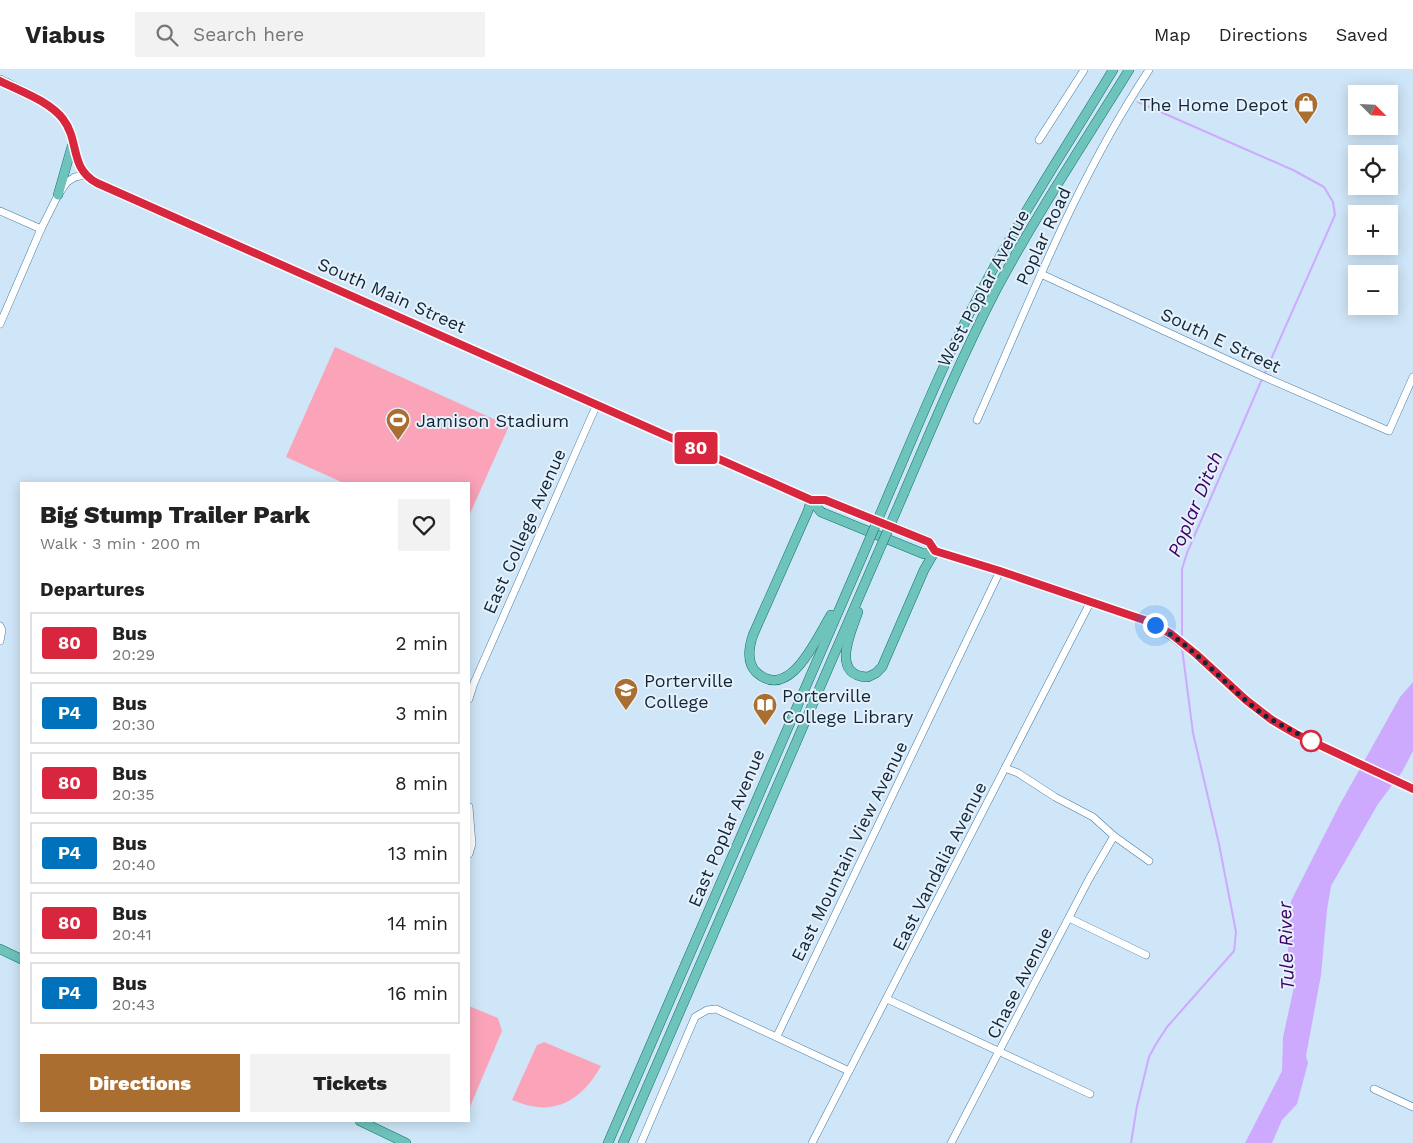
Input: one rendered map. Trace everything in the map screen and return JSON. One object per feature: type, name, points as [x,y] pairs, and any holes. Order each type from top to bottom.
[{"type":"main road","name":"West Poplar Avenue","points":[[875,526],[944,367],[976,300],[1018,226],[1113,70]]},
{"type":"main road","name":"West Poplar Avenue","points":[[887,532],[962,360],[997,289],[1027,236],[1129,70]]},
{"type":"main road","points":[[0,80],[54,111],[64,121],[73,138],[78,162],[86,175]]},
{"type":"main road","points":[[58,195],[67,167],[73,138]]},
{"type":"main road","name":"South Main Street","points":[[86,175],[105,186],[811,500],[825,500],[929,542],[935,551],[1144,619],[1171,634],[1196,654],[1261,713],[1286,728],[1413,789]]},
{"type":"main road","points":[[811,500],[808,511],[751,642],[750,664],[756,672],[775,680],[793,674],[848,586]]},
{"type":"main road","name":"East Poplar Avenue","points":[[608,1143],[875,526]]},
{"type":"main road","name":"East Poplar Avenue","points":[[623,1143],[887,532]]},
{"type":"main road","points":[[875,560],[845,654],[846,663],[850,669],[864,677],[871,676],[882,667],[924,570],[935,551]]},
{"type":"main road","points":[[0,949],[20,959]]},
{"type":"main road","points":[[362,1122],[406,1143]]},
{"type":"street","points":[[1039,140],[1084,70]]},
{"type":"street","name":"Poplar Road","points":[[977,420],[1087,177],[1120,114],[1149,70]]},
{"type":"street","points":[[0,323],[58,195],[67,182],[75,177],[86,175]]},
{"type":"street","points":[[0,211],[41,229]]},
{"type":"street","name":"South E Street","points":[[1042,274],[1260,375],[1389,432],[1413,377]]},
{"type":"street","name":"East College Avenue","points":[[470,696],[478,674],[597,404]]},
{"type":"street","name":"East Mountain View Avenue","points":[[777,1036],[1000,571]]},
{"type":"street","name":"East Vandalia Avenue","points":[[812,1143],[1091,601]]},
{"type":"street","points":[[0,626],[2,630],[0,641]]},
{"type":"street","points":[[1005,768],[1018,773],[1054,797],[1093,817],[1114,836],[1149,861]]},
{"type":"street","points":[[470,819],[472,844],[470,851]]},
{"type":"street","name":"Chase Avenue","points":[[951,1143],[1114,836]]},
{"type":"street","points":[[1069,918],[1146,955]]},
{"type":"street","points":[[887,999],[1090,1094]]},
{"type":"street","points":[[641,1143],[695,1017],[706,1010],[716,1009],[848,1071]]},
{"type":"street","points":[[1374,1089],[1413,1107]]},
{"type":"shaded area","name":"Jamison Stadium","points":[[335,347],[509,426],[470,514],[470,482],[342,482],[286,457]]},
{"type":"shaded area","points":[[1413,682],[1413,751],[1402,772],[1378,804],[1331,886],[1321,975],[1306,1056],[1308,1063],[1297,1104],[1282,1120],[1272,1143],[1245,1143],[1282,1071],[1283,1037],[1294,987],[1288,951],[1291,901],[1339,806],[1400,697]]},
{"type":"shaded area","points":[[470,1006],[498,1018],[502,1031],[470,1107]]},
{"type":"shaded area","points":[[544,1042],[601,1066],[581,1092],[563,1104],[543,1107],[529,1106],[512,1100],[537,1045]]},
{"type":"waterway","name":"Poplar Ditch","points":[[1138,102],[1293,170],[1324,187],[1333,202],[1335,215],[1264,375]]},
{"type":"waterway","name":"Poplar Ditch","points":[[1182,638],[1182,569],[1187,553],[1262,379]]},
{"type":"waterway","name":"Poplar Ditch","points":[[1131,1143],[1137,1106],[1149,1057],[1167,1027],[1234,951],[1236,932],[1219,844],[1193,733],[1182,648]]},
{"type":"bus line","name":"80","points":[[0,81],[50,107],[59,114],[68,126],[73,138],[76,157],[80,167],[88,178],[97,183],[811,500],[825,500],[929,542],[935,551],[1150,622],[1171,634],[1196,654],[1246,700],[1272,720],[1296,734],[1413,789]]},
{"type":"place","name":"The Home Depot","points":[[1306,125]]},
{"type":"place","name":"Jamison Stadium","points":[[398,441]]},
{"type":"place","name":"Porterville College","points":[[626,711]]},
{"type":"place","name":"Porterville College Library","points":[[765,726]]},
{"type":"route","points":[[1155,625],[1171,634],[1196,654],[1261,713],[1311,741]]},
{"type":"water label","name":"Tule River","points":[[1286,946]]}]
